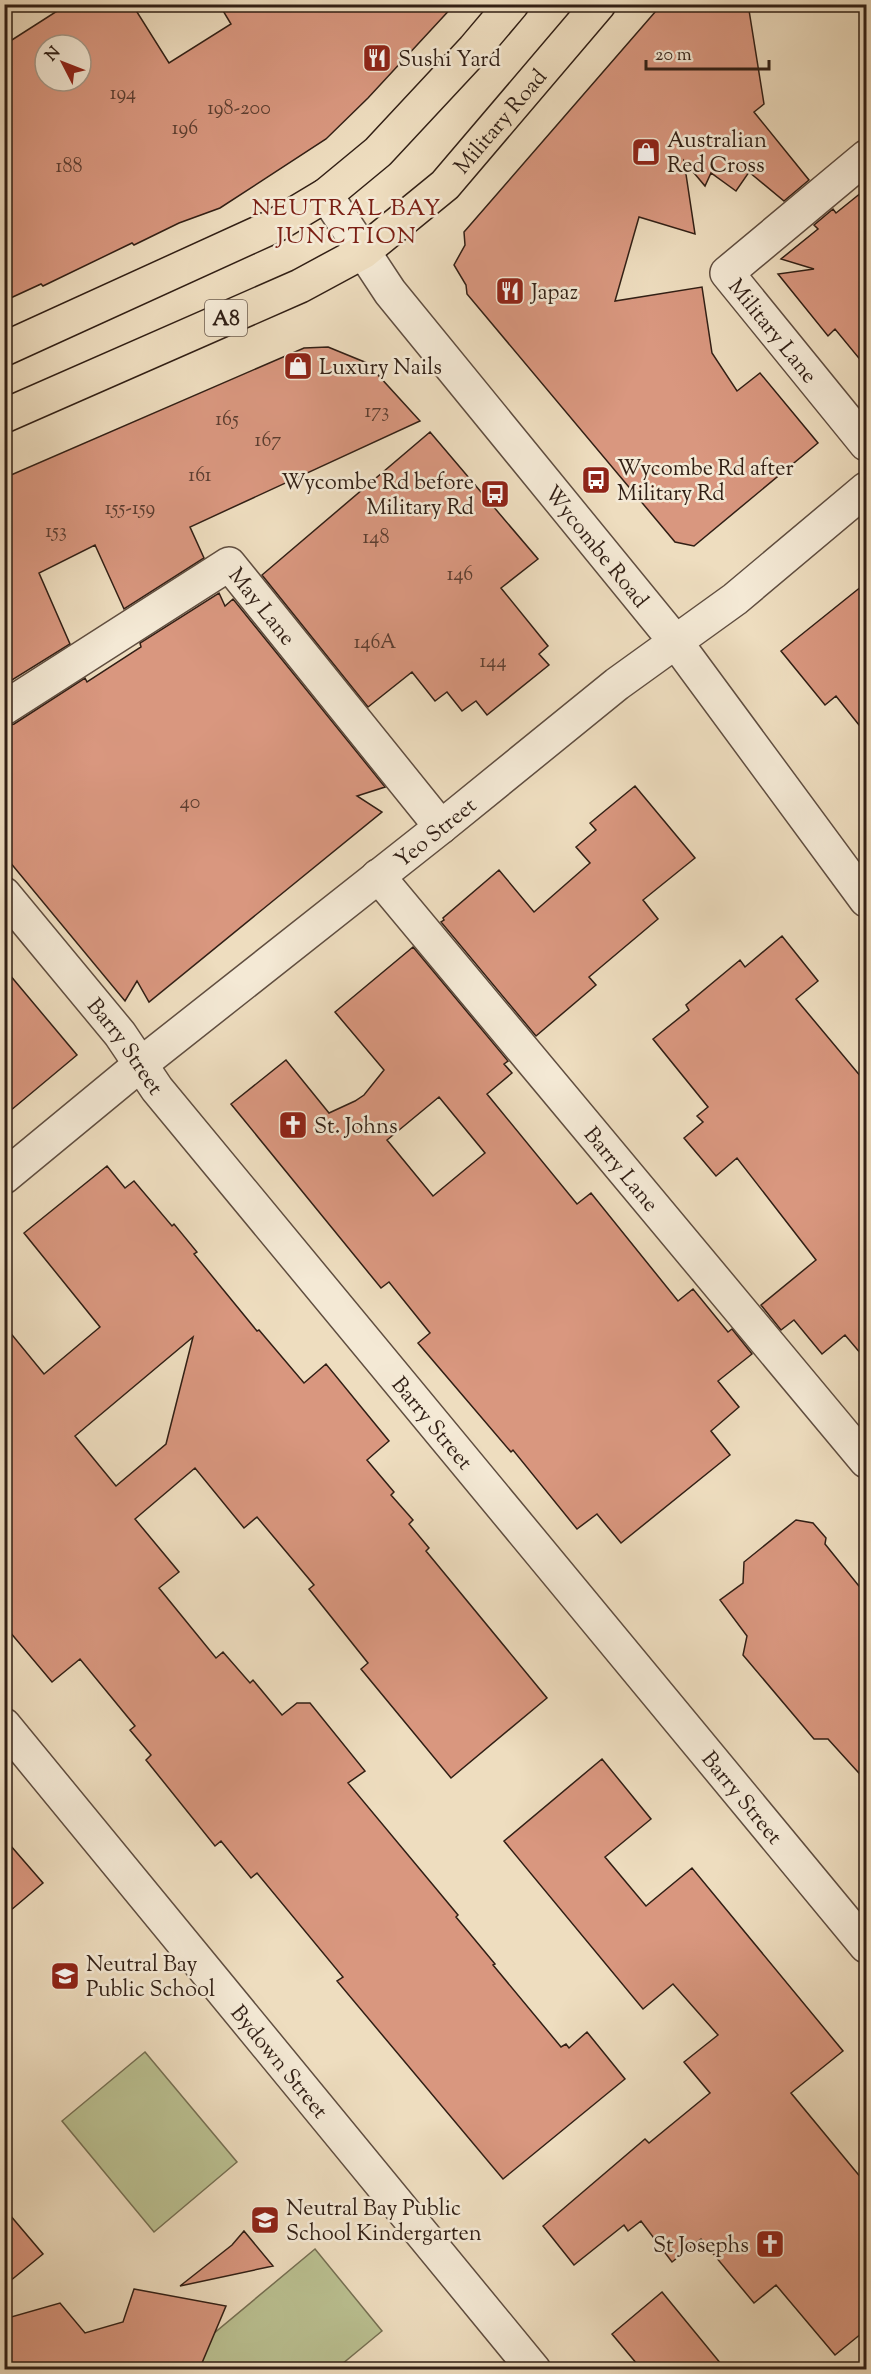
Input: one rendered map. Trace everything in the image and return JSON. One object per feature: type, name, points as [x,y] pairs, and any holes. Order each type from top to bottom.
[{"type":"highway","points":[[4,349],[276,225],[327,195],[378,152],[474,49],[512,4]]},
{"type":"highway","name":"Military Road","points":[[4,416],[300,286],[363,252],[445,185],[599,4]]},
{"type":"street","name":"Military Lane","points":[[867,157],[727,273],[867,444]]},
{"type":"street","name":"Wycombe Road","points":[[327,195],[401,307],[675,641],[867,900]]},
{"type":"street","name":"Yeo Street","points":[[4,1177],[141,1064],[441,827],[617,684],[735,599],[867,489]]},
{"type":"street","name":"May Lane","points":[[4,708],[229,564],[441,827]]},
{"type":"street","name":"Barry Lane","points":[[378,876],[867,1461]]},
{"type":"street","name":"Barry Street","points":[[4,894],[120,1034],[157,1089],[867,1946]]},
{"type":"street","name":"Bydown Street","points":[[4,1725],[534,2370]]},
{"type":"green space","points":[[145,2052],[237,2162],[154,2232],[62,2121]]},
{"type":"green space","points":[[315,2249],[382,2331],[336,2369],[171,2369]]},
{"type":"building","points":[[68,4],[132,4],[169,63],[231,24],[219,4],[455,4],[368,98],[326,139],[220,208],[179,223],[134,245],[132,243],[43,286],[41,284],[4,301],[4,45]]},
{"type":"building","points":[[662,4],[748,4],[764,104],[754,112],[809,180],[784,201],[749,172],[736,191],[711,173],[705,186],[684,161],[695,234],[639,217],[615,301],[702,287],[712,353],[737,391],[760,373],[818,443],[694,546],[675,542],[467,294],[466,285],[454,265],[465,245],[464,232]]},
{"type":"building","points":[[867,188],[867,368],[835,329],[828,336],[778,274],[814,269],[781,259],[818,229],[814,225],[833,209],[836,213]]},
{"type":"building","points":[[328,347],[367,363],[420,421],[190,527],[204,558],[124,609],[95,545],[39,573],[70,644],[4,685],[4,478],[304,348]]},
{"type":"building","points":[[430,432],[538,559],[501,588],[548,646],[539,654],[549,665],[487,715],[476,701],[462,711],[447,692],[435,701],[412,672],[368,707],[262,575]]},
{"type":"building","points":[[867,582],[867,735],[836,696],[825,705],[781,651]]},
{"type":"building","points":[[219,593],[225,606],[233,599],[385,787],[357,796],[382,812],[149,1002],[137,981],[125,1001],[4,855],[4,727],[14,724],[85,678],[87,682],[141,647],[140,643]]},
{"type":"building","points":[[635,786],[695,858],[643,900],[658,919],[589,977],[596,985],[536,1036],[441,922],[499,870],[534,912],[590,863],[576,847],[596,830],[590,823]]},
{"type":"building","points":[[782,936],[818,981],[796,999],[867,1084],[867,1361],[845,1335],[822,1354],[794,1320],[781,1330],[761,1305],[816,1260],[737,1158],[716,1176],[684,1138],[703,1122],[697,1116],[708,1107],[653,1039],[689,1010],[686,1005],[740,960],[745,967]]},
{"type":"building","points":[[413,947],[508,1061],[504,1064],[512,1073],[487,1094],[577,1204],[591,1193],[678,1301],[693,1289],[728,1332],[732,1329],[752,1354],[718,1381],[739,1407],[711,1431],[730,1455],[621,1543],[597,1514],[577,1529],[513,1450],[511,1452],[418,1343],[430,1333],[389,1282],[381,1288],[231,1104],[286,1060],[329,1113],[364,1095],[384,1070],[335,1012]],"holes":[[[439,1097],[485,1153],[433,1196],[387,1140]]]},
{"type":"building","points":[[4,968],[77,1055],[4,1116]]},
{"type":"building","points":[[107,1166],[125,1188],[134,1181],[172,1226],[174,1224],[197,1252],[194,1254],[257,1331],[259,1330],[304,1383],[326,1364],[389,1441],[367,1460],[394,1492],[391,1495],[413,1520],[409,1524],[429,1548],[426,1551],[547,1698],[451,1778],[361,1669],[368,1663],[309,1589],[314,1585],[257,1517],[244,1528],[195,1468],[135,1519],[179,1572],[159,1588],[216,1658],[223,1652],[250,1683],[253,1680],[282,1715],[297,1703],[310,1703],[365,1771],[348,1783],[458,1915],[456,1917],[495,1964],[493,1965],[561,2047],[566,2044],[569,2048],[587,2032],[625,2079],[503,2179],[337,1981],[343,1977],[257,1873],[251,1878],[221,1841],[215,1846],[146,1760],[151,1755],[130,1730],[135,1726],[80,1659],[52,1682],[4,1625],[4,1325],[44,1374],[100,1327],[24,1233]],"holes":[[[193,1337],[166,1444],[116,1486],[75,1436]]]},
{"type":"building","points":[[796,1520],[813,1523],[826,1538],[825,1544],[867,1596],[867,1782],[828,1739],[814,1739],[743,1655],[747,1636],[720,1600],[743,1583],[744,1562]]},
{"type":"building","points":[[602,1759],[651,1819],[605,1857],[646,1906],[692,1868],[843,2051],[791,2093],[867,2185],[867,2329],[835,2355],[776,2285],[754,2303],[701,2239],[672,2262],[641,2221],[628,2231],[624,2225],[574,2265],[543,2226],[645,2139],[649,2143],[710,2093],[684,2062],[718,2035],[673,1984],[643,2009],[504,1841]]},
{"type":"building","points":[[4,1838],[43,1883],[4,1916]]},
{"type":"building","points":[[4,2208],[43,2254],[4,2286]]},
{"type":"building","points":[[244,2231],[273,2266],[180,2286],[232,2245]]},
{"type":"building","points":[[134,2289],[226,2306],[199,2370],[4,2370],[4,2319],[60,2303],[85,2333],[123,2322]]},
{"type":"building","points":[[662,2292],[726,2370],[642,2370],[612,2334]]},
{"type":"place","name":"Sushi Yard","points":[[377,58]]},
{"type":"place","name":"Australian Red Cross","points":[[646,152]]},
{"type":"place","name":"Japaz","points":[[510,291]]},
{"type":"place","name":"Luxury Nails","points":[[298,366]]},
{"type":"place","name":"Wycombe Rd after Military Rd","points":[[596,480]]},
{"type":"place","name":"Wycombe Rd before Military Rd","points":[[495,494]]},
{"type":"place","name":"St. Johns","points":[[293,1125]]},
{"type":"place","name":"Neutral Bay Public School","points":[[65,1976]]},
{"type":"place","name":"Neutral Bay Public School Kindergarten","points":[[265,2220]]},
{"type":"place","name":"St Josephs","points":[[770,2244]]},
{"type":"district","name":"NEUTRAL BAY JUNCTION","points":[[347,221]]}]
